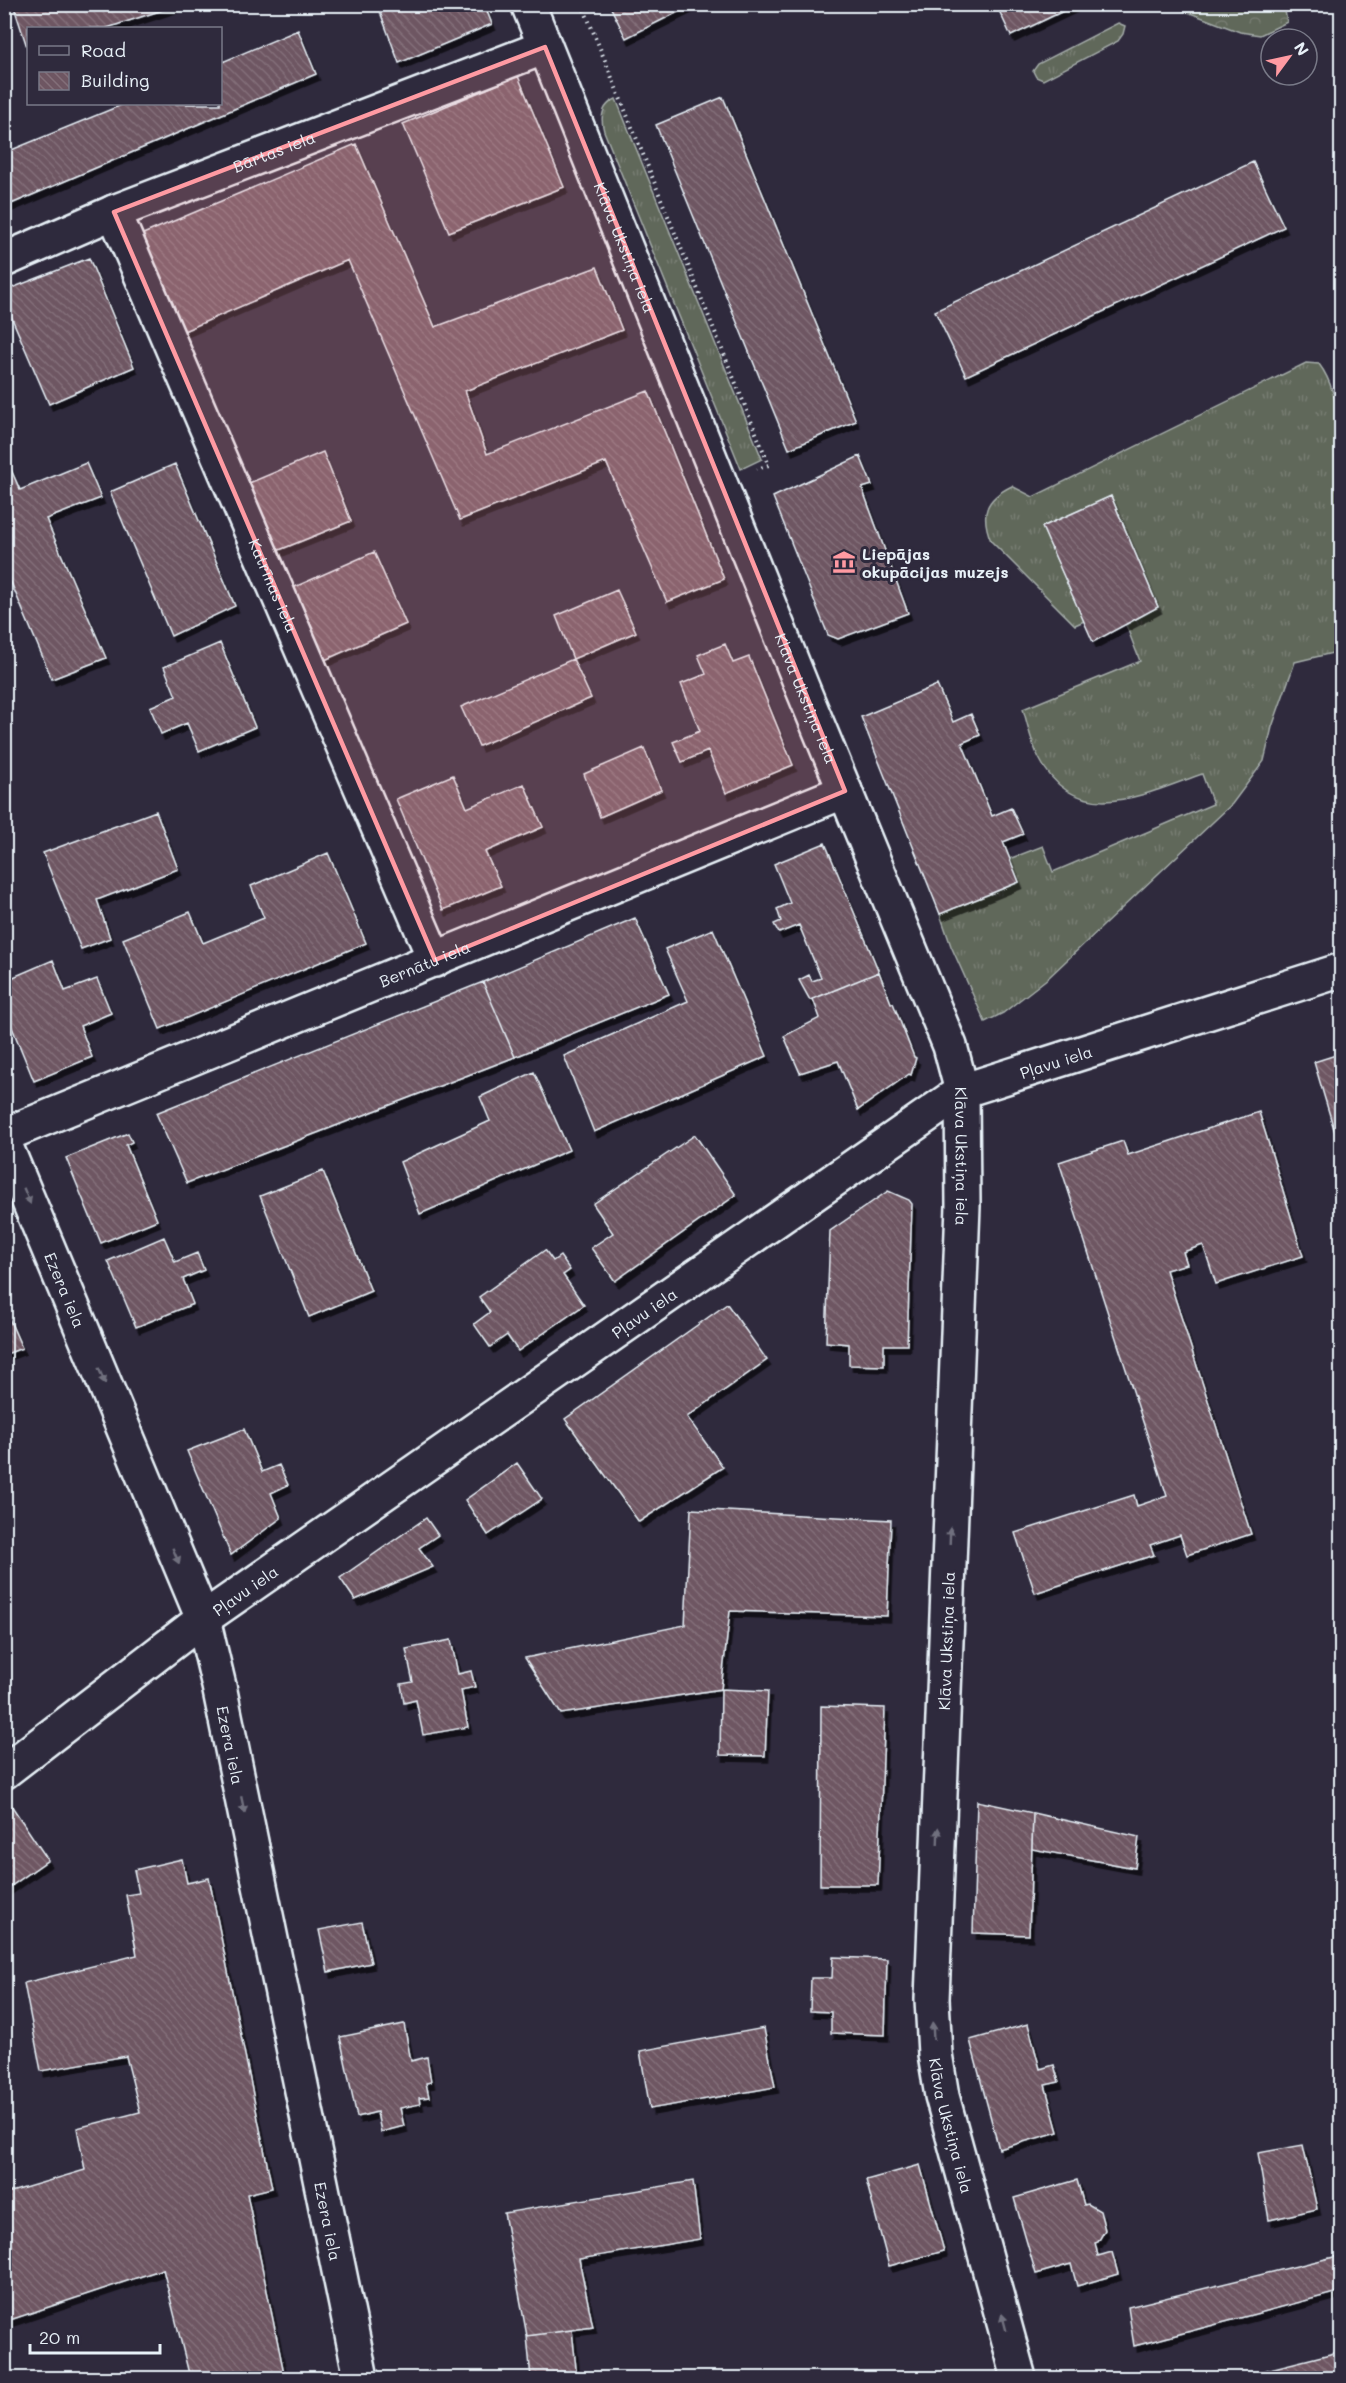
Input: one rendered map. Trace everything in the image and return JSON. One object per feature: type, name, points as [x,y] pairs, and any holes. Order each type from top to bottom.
[{"type":"street","name":"Klāva Ukstiņa iela","points":[[528,4],[950,1046],[962,1091],[963,1206],[932,1999],[934,2054],[942,2096],[1019,2379]]},
{"type":"street","name":"Bārtas iela","points":[[4,260],[114,212],[545,47]]},
{"type":"street","name":"Katrīnas iela","points":[[114,212],[435,960]]},
{"type":"street","name":"Bernātu iela","points":[[4,1135],[845,791]]},
{"type":"street","name":"Pļavu iela","points":[[4,1772],[202,1619],[962,1091],[1341,970]]},
{"type":"street","name":"Ezera iela","points":[[4,1142],[202,1619],[219,1686],[361,2379]]},
{"type":"path","points":[[582,4],[769,465],[748,472]]},
{"type":"highlighted area","points":[[545,47],[845,791],[435,960],[114,212]]},
{"type":"green space","points":[[1180,5],[1284,5],[1287,22],[1277,27],[1259,27],[1259,35],[1240,32],[1182,10]]},
{"type":"green space","points":[[1118,23],[1125,26],[1118,41],[1043,80],[1036,77],[1033,71],[1038,64]]},
{"type":"green space","points":[[616,99],[762,459],[741,469],[604,131],[603,112]]},
{"type":"green space","points":[[1306,363],[1319,364],[1324,371],[1334,395],[1341,430],[1341,651],[1295,662],[1272,727],[1264,761],[1232,804],[1048,978],[1003,1013],[985,1022],[951,946],[940,914],[1009,859],[1043,846],[1053,872],[1213,804],[1202,774],[1135,797],[1113,800],[1092,800],[1072,794],[1054,780],[1036,752],[1023,709],[1140,661],[1126,625],[1158,607],[1111,496],[1042,527],[1084,621],[1075,625],[991,541],[986,523],[987,508],[996,496],[1012,486],[1033,497]]},
{"type":"building","points":[[13,4],[181,4],[110,27],[27,27],[27,47]]},
{"type":"building","points":[[377,4],[484,4],[492,24],[399,63]]},
{"type":"building","points":[[609,4],[694,4],[626,38]]},
{"type":"building","points":[[996,4],[1078,4],[1011,36]]},
{"type":"building","points":[[298,30],[316,74],[4,207],[4,153],[122,105],[222,105],[222,62]]},
{"type":"building","points":[[518,76],[564,187],[449,232],[403,124]]},
{"type":"building","points":[[723,97],[856,421],[789,449],[656,125]]},
{"type":"building","points":[[356,144],[435,327],[597,267],[622,330],[465,391],[487,454],[648,391],[724,579],[667,602],[606,462],[460,520],[348,260],[177,334],[136,237]]},
{"type":"building","points":[[1253,162],[1284,227],[966,376],[935,311]]},
{"type":"building","points":[[89,258],[134,367],[49,404],[4,300],[4,291]]},
{"type":"building","points":[[323,452],[351,521],[272,553],[242,486]]},
{"type":"building","points":[[4,454],[20,490],[86,463],[101,498],[46,519],[106,658],[52,679],[4,566]]},
{"type":"building","name":"Liepājas okupācijas muzejs","points":[[860,456],[872,485],[862,488],[908,613],[838,639],[828,635],[773,497]]},
{"type":"building","points":[[175,464],[235,606],[171,636],[110,492]]},
{"type":"building","points":[[1111,496],[1158,607],[1093,642],[1042,527]]},
{"type":"building","points":[[374,552],[406,624],[318,663],[288,590]]},
{"type":"building","points":[[617,590],[636,632],[573,659],[556,616]]},
{"type":"building","points":[[220,643],[255,727],[199,751],[187,723],[161,734],[150,707],[176,696],[164,667]]},
{"type":"building","points":[[725,644],[733,663],[749,657],[793,765],[726,793],[708,751],[682,762],[673,742],[700,731],[681,684],[706,674],[698,655]]},
{"type":"building","points":[[573,659],[591,698],[479,746],[461,707]]},
{"type":"building","points":[[937,685],[953,722],[971,714],[980,735],[962,743],[992,816],[1011,808],[1023,834],[1003,842],[1019,882],[940,914],[861,717]]},
{"type":"building","points":[[644,748],[661,790],[600,817],[584,774]]},
{"type":"building","points":[[453,775],[467,808],[524,784],[543,827],[485,852],[501,886],[443,910],[396,799]]},
{"type":"building","points":[[156,811],[178,869],[97,900],[110,938],[81,949],[43,853]]},
{"type":"building","points":[[825,843],[879,972],[810,1000],[799,980],[809,975],[812,981],[821,978],[799,925],[779,933],[774,924],[781,921],[777,909],[790,903],[774,864]]},
{"type":"building","points":[[328,853],[366,943],[160,1029],[123,939],[190,912],[203,943],[264,918],[251,886]]},
{"type":"building","points":[[635,918],[669,994],[515,1057],[483,982]]},
{"type":"building","points":[[713,929],[767,1056],[594,1132],[564,1056],[688,1001],[665,949]]},
{"type":"building","points":[[53,960],[65,991],[97,979],[111,1013],[80,1026],[92,1057],[34,1081],[4,1008],[4,981]]},
{"type":"building","points":[[879,972],[916,1058],[911,1075],[909,1074],[858,1110],[838,1061],[800,1073],[784,1036],[820,1018],[813,999]]},
{"type":"building","points":[[483,982],[515,1057],[187,1183],[156,1113]]},
{"type":"building","points":[[1342,1053],[1342,1156],[1314,1062]]},
{"type":"building","points":[[534,1072],[569,1150],[420,1214],[400,1162],[490,1121],[480,1097]]},
{"type":"building","points":[[1259,1112],[1303,1256],[1216,1284],[1203,1245],[1183,1252],[1187,1264],[1166,1270],[1251,1534],[1187,1555],[1180,1535],[1150,1545],[1154,1555],[1035,1593],[1015,1533],[1134,1495],[1137,1506],[1167,1496],[1059,1162],[1123,1141],[1128,1155]]},
{"type":"building","points":[[128,1133],[132,1142],[126,1145],[157,1220],[101,1243],[66,1158]]},
{"type":"building","points":[[695,1135],[736,1195],[615,1281],[591,1248],[613,1233],[593,1204]]},
{"type":"building","points":[[323,1171],[371,1291],[309,1317],[260,1196]]},
{"type":"building","points":[[888,1191],[909,1200],[912,1204],[907,1345],[884,1345],[884,1366],[849,1365],[849,1344],[826,1342],[830,1231]]},
{"type":"building","points":[[164,1237],[175,1262],[197,1253],[204,1270],[183,1279],[193,1304],[136,1327],[108,1261]]},
{"type":"building","points":[[545,1250],[553,1261],[560,1256],[570,1270],[563,1275],[584,1305],[518,1351],[507,1335],[490,1347],[474,1324],[490,1312],[479,1297]]},
{"type":"building","points":[[727,1304],[767,1360],[687,1417],[723,1467],[639,1522],[565,1419]]},
{"type":"building","points":[[4,1307],[22,1348],[4,1355]]},
{"type":"building","points":[[244,1429],[262,1472],[279,1465],[288,1485],[271,1493],[281,1518],[231,1555],[187,1451]]},
{"type":"building","points":[[517,1463],[542,1499],[488,1535],[465,1500]]},
{"type":"building","points":[[691,1509],[891,1520],[887,1616],[730,1611],[721,1689],[561,1714],[525,1658],[685,1625]]},
{"type":"building","points":[[426,1518],[438,1535],[419,1548],[433,1567],[355,1600],[340,1578]]},
{"type":"building","points":[[451,1640],[458,1674],[471,1671],[475,1687],[461,1690],[468,1727],[423,1735],[416,1700],[404,1703],[401,1684],[413,1682],[406,1649]]},
{"type":"building","points":[[721,1689],[768,1691],[765,1756],[720,1755]]},
{"type":"building","points":[[821,1706],[885,1708],[878,1885],[820,1885]]},
{"type":"building","points":[[977,1801],[1033,1813],[1029,1935],[973,1933]]},
{"type":"building","points":[[9,1802],[48,1860],[4,1891],[4,1805]]},
{"type":"building","points":[[1033,1813],[1139,1837],[1135,1868],[1032,1849]]},
{"type":"building","points":[[182,1859],[187,1883],[209,1878],[272,2188],[247,2194],[285,2378],[190,2378],[163,2269],[4,2322],[4,2194],[85,2170],[77,2128],[140,2112],[126,2056],[41,2071],[24,1983],[137,1955],[126,1895],[139,1893],[134,1870]]},
{"type":"building","points":[[362,1922],[371,1963],[328,1972],[319,1930]]},
{"type":"building","points":[[833,1957],[887,1959],[885,2035],[831,2033],[831,2012],[810,2011],[811,1978],[832,1978]]},
{"type":"building","points":[[404,2024],[411,2061],[427,2057],[431,2082],[426,2083],[429,2097],[419,2098],[420,2104],[400,2108],[404,2126],[381,2132],[377,2112],[357,2117],[340,2037]]},
{"type":"building","points":[[1028,2024],[1040,2069],[1054,2065],[1059,2082],[1045,2085],[1058,2132],[999,2149],[970,2040]]},
{"type":"building","points":[[764,2028],[775,2087],[650,2109],[640,2051]]},
{"type":"building","points":[[1303,2145],[1317,2209],[1269,2220],[1258,2153]]},
{"type":"building","points":[[920,2165],[944,2251],[889,2266],[866,2180]]},
{"type":"building","points":[[1077,2180],[1084,2205],[1088,2204],[1100,2211],[1105,2230],[1095,2243],[1098,2256],[1112,2252],[1118,2274],[1077,2286],[1071,2264],[1036,2274],[1014,2198]]},
{"type":"building","points":[[693,2181],[700,2239],[579,2259],[593,2327],[527,2336],[504,2213]]},
{"type":"building","points":[[1342,2255],[1342,2291],[1134,2346],[1128,2307]]},
{"type":"building","points":[[572,2330],[577,2378],[531,2378],[527,2336]]},
{"type":"building","points":[[1342,2351],[1342,2378],[1234,2378]]},
{"type":"place","name":"Liepājas okupācijas muzejs","points":[[844,562]]}]
